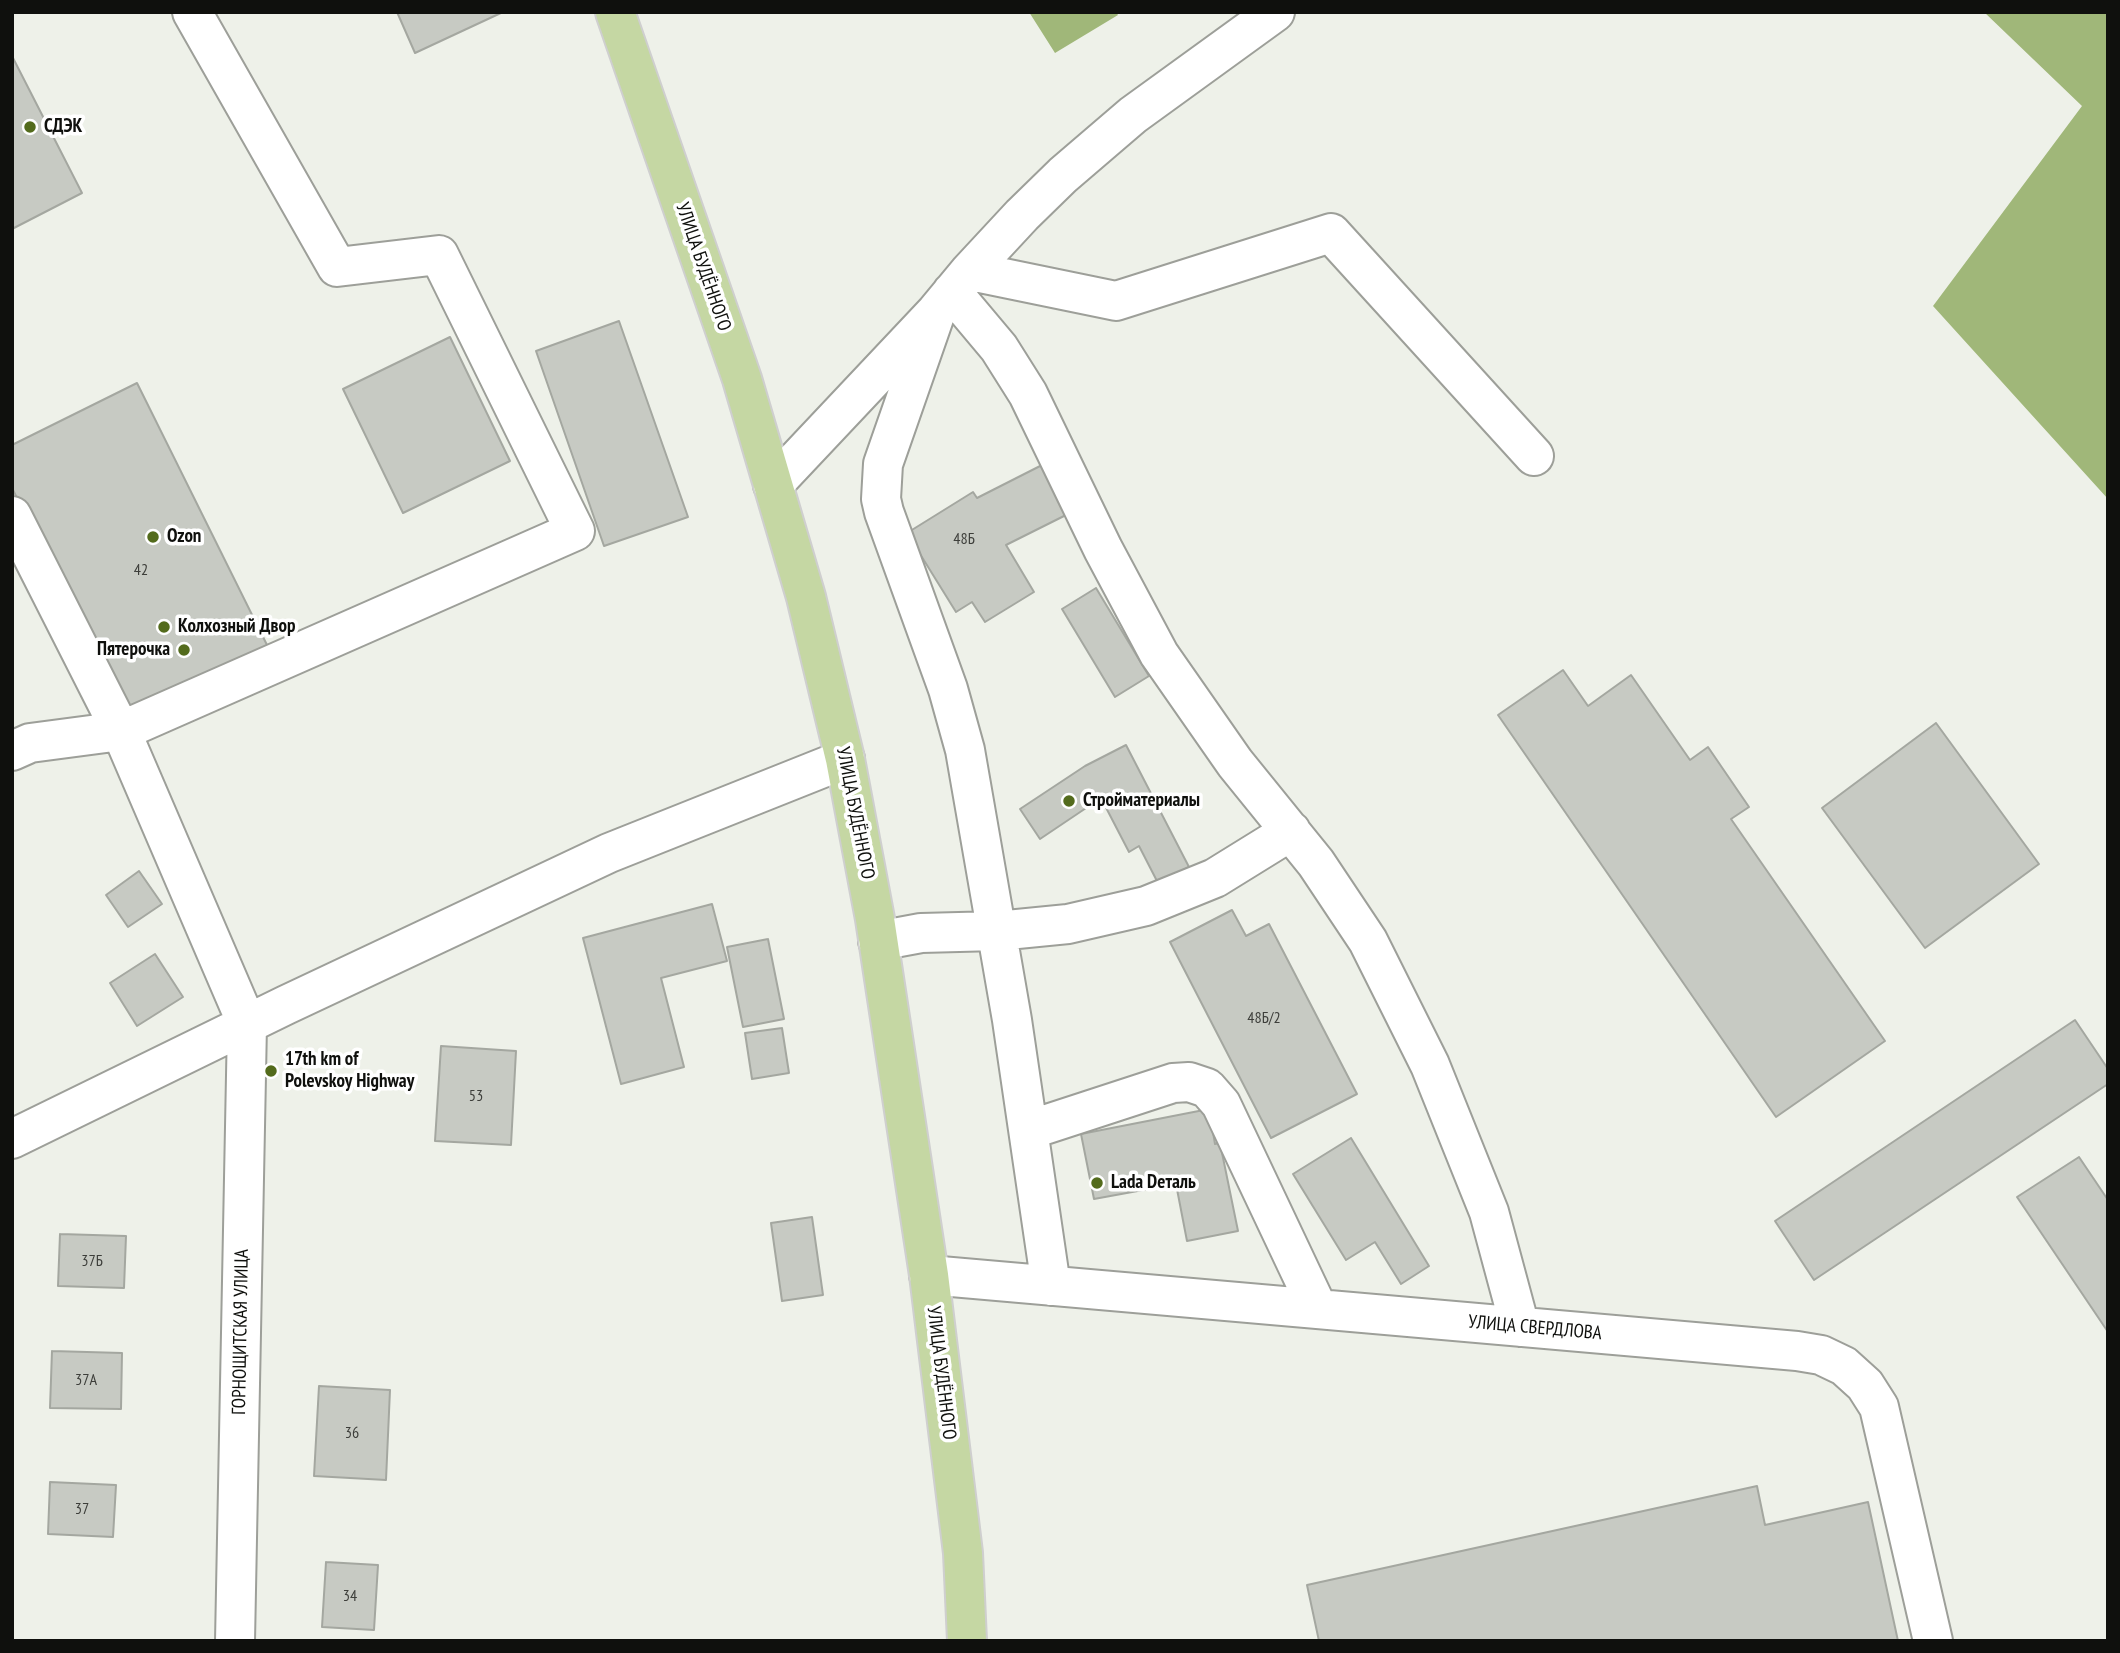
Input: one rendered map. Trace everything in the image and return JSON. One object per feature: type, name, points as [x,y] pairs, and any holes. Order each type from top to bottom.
[{"type":"main road","name":"УЛИЦА БУДЁННОГО","points":[[615,12],[742,379],[806,597],[845,759],[878,941],[929,1275],[963,1553],[967,1641]]},
{"type":"street","points":[[12,751],[30,743],[121,731],[575,531],[439,255],[337,267],[192,12]]},
{"type":"street","points":[[773,485],[1063,175],[1133,115],[1275,12]]},
{"type":"street","points":[[953,291],[1116,301],[1331,233],[1534,456]]},
{"type":"street","points":[[953,291],[1012,366],[1103,549],[1165,664],[1235,763],[1342,899],[1368,941],[1430,1065],[1489,1212],[1520,1327]]},
{"type":"street","points":[[953,291],[883,464],[880,488],[884,512],[957,715],[997,931],[1051,1286]]},
{"type":"street","points":[[12,516],[121,731],[247,1024]]},
{"type":"street","points":[[12,1139],[247,1024],[609,853],[845,759]]},
{"type":"street","points":[[878,941],[921,933],[997,931],[1068,924],[1146,906],[1215,878],[1291,831]]},
{"type":"street","name":"ГОРНОЩИТСКАЯ УЛИЦА","points":[[235,1641],[247,1024]]},
{"type":"street","points":[[1029,1130],[1173,1083],[1189,1082],[1208,1088],[1221,1104],[1318,1309]]},
{"type":"street","name":"УЛИЦА СВЕРДЛОВА","points":[[929,1275],[1821,1355],[1844,1366],[1866,1385],[1880,1407],[1933,1641]]},
{"type":"green space","points":[[1029,12],[1116,12],[1118,15],[1055,53]]},
{"type":"green space","points":[[1984,12],[2108,12],[2108,499],[1933,306],[2082,106]]},
{"type":"building","points":[[397,12],[503,12],[415,53]]},
{"type":"building","points":[[12,56],[82,193],[12,229]]},
{"type":"building","points":[[619,321],[688,517],[604,546],[536,351]]},
{"type":"building","points":[[450,337],[510,461],[403,513],[343,389]]},
{"type":"building","points":[[137,383],[270,651],[129,722],[12,488],[12,445]]},
{"type":"building","points":[[1048,462],[1072,512],[1006,545],[1034,592],[985,622],[972,602],[956,612],[907,533],[973,492],[977,498]]},
{"type":"building","points":[[1096,588],[1149,676],[1115,697],[1062,609]]},
{"type":"building","points":[[1563,670],[1588,706],[1631,675],[1690,760],[1708,747],[1749,807],[1731,819],[1885,1041],[1776,1117],[1498,715]]},
{"type":"building","points":[[1936,723],[2039,864],[1925,948],[1822,808]]},
{"type":"building","points":[[1126,745],[1189,867],[1158,883],[1139,846],[1129,852],[1101,798],[1040,839],[1020,809],[1085,766]]},
{"type":"building","points":[[139,871],[162,904],[128,927],[106,895]]},
{"type":"building","points":[[712,904],[727,961],[661,978],[684,1067],[621,1084],[583,938]]},
{"type":"building","points":[[1232,910],[1246,936],[1269,924],[1357,1094],[1271,1138],[1170,942]]},
{"type":"building","points":[[768,939],[784,1019],[743,1027],[727,947]]},
{"type":"building","points":[[155,954],[183,997],[137,1026],[110,983]]},
{"type":"building","points":[[2075,1020],[2108,1069],[2108,1084],[1814,1280],[1775,1221]]},
{"type":"building","points":[[782,1028],[789,1073],[752,1079],[745,1033]]},
{"type":"building","points":[[441,1046],[516,1051],[511,1145],[435,1141]]},
{"type":"building","points":[[1209,1109],[1215,1144],[1220,1143],[1238,1231],[1187,1241],[1176,1184],[1094,1199],[1081,1134]]},
{"type":"building","points":[[1351,1138],[1429,1266],[1401,1284],[1375,1242],[1346,1260],[1293,1174]]},
{"type":"building","points":[[2079,1157],[2108,1200],[2108,1332],[2017,1197]]},
{"type":"building","points":[[812,1217],[823,1295],[782,1301],[771,1223]]},
{"type":"building","points":[[60,1234],[126,1236],[124,1288],[58,1286]]},
{"type":"building","points":[[52,1351],[122,1353],[121,1409],[50,1408]]},
{"type":"building","points":[[319,1386],[390,1390],[386,1480],[314,1476]]},
{"type":"building","points":[[50,1482],[116,1485],[113,1537],[48,1534]]},
{"type":"building","points":[[1757,1486],[1765,1525],[1868,1502],[1898,1641],[1319,1641],[1307,1585]]},
{"type":"building","points":[[326,1562],[378,1565],[374,1630],[322,1627]]},
{"type":"place","name":"СДЭК","points":[[30,127]]},
{"type":"place","name":"Ozon","points":[[153,537]]},
{"type":"place","name":"Колхозный Двор","points":[[164,627]]},
{"type":"place","name":"Пятерочка","points":[[184,650]]},
{"type":"place","name":"Стройматериалы","points":[[1069,801]]},
{"type":"place","name":"17th km of Polevskoy Highway","points":[[271,1071]]},
{"type":"place","name":"Lada Dеталь","points":[[1097,1183]]}]
